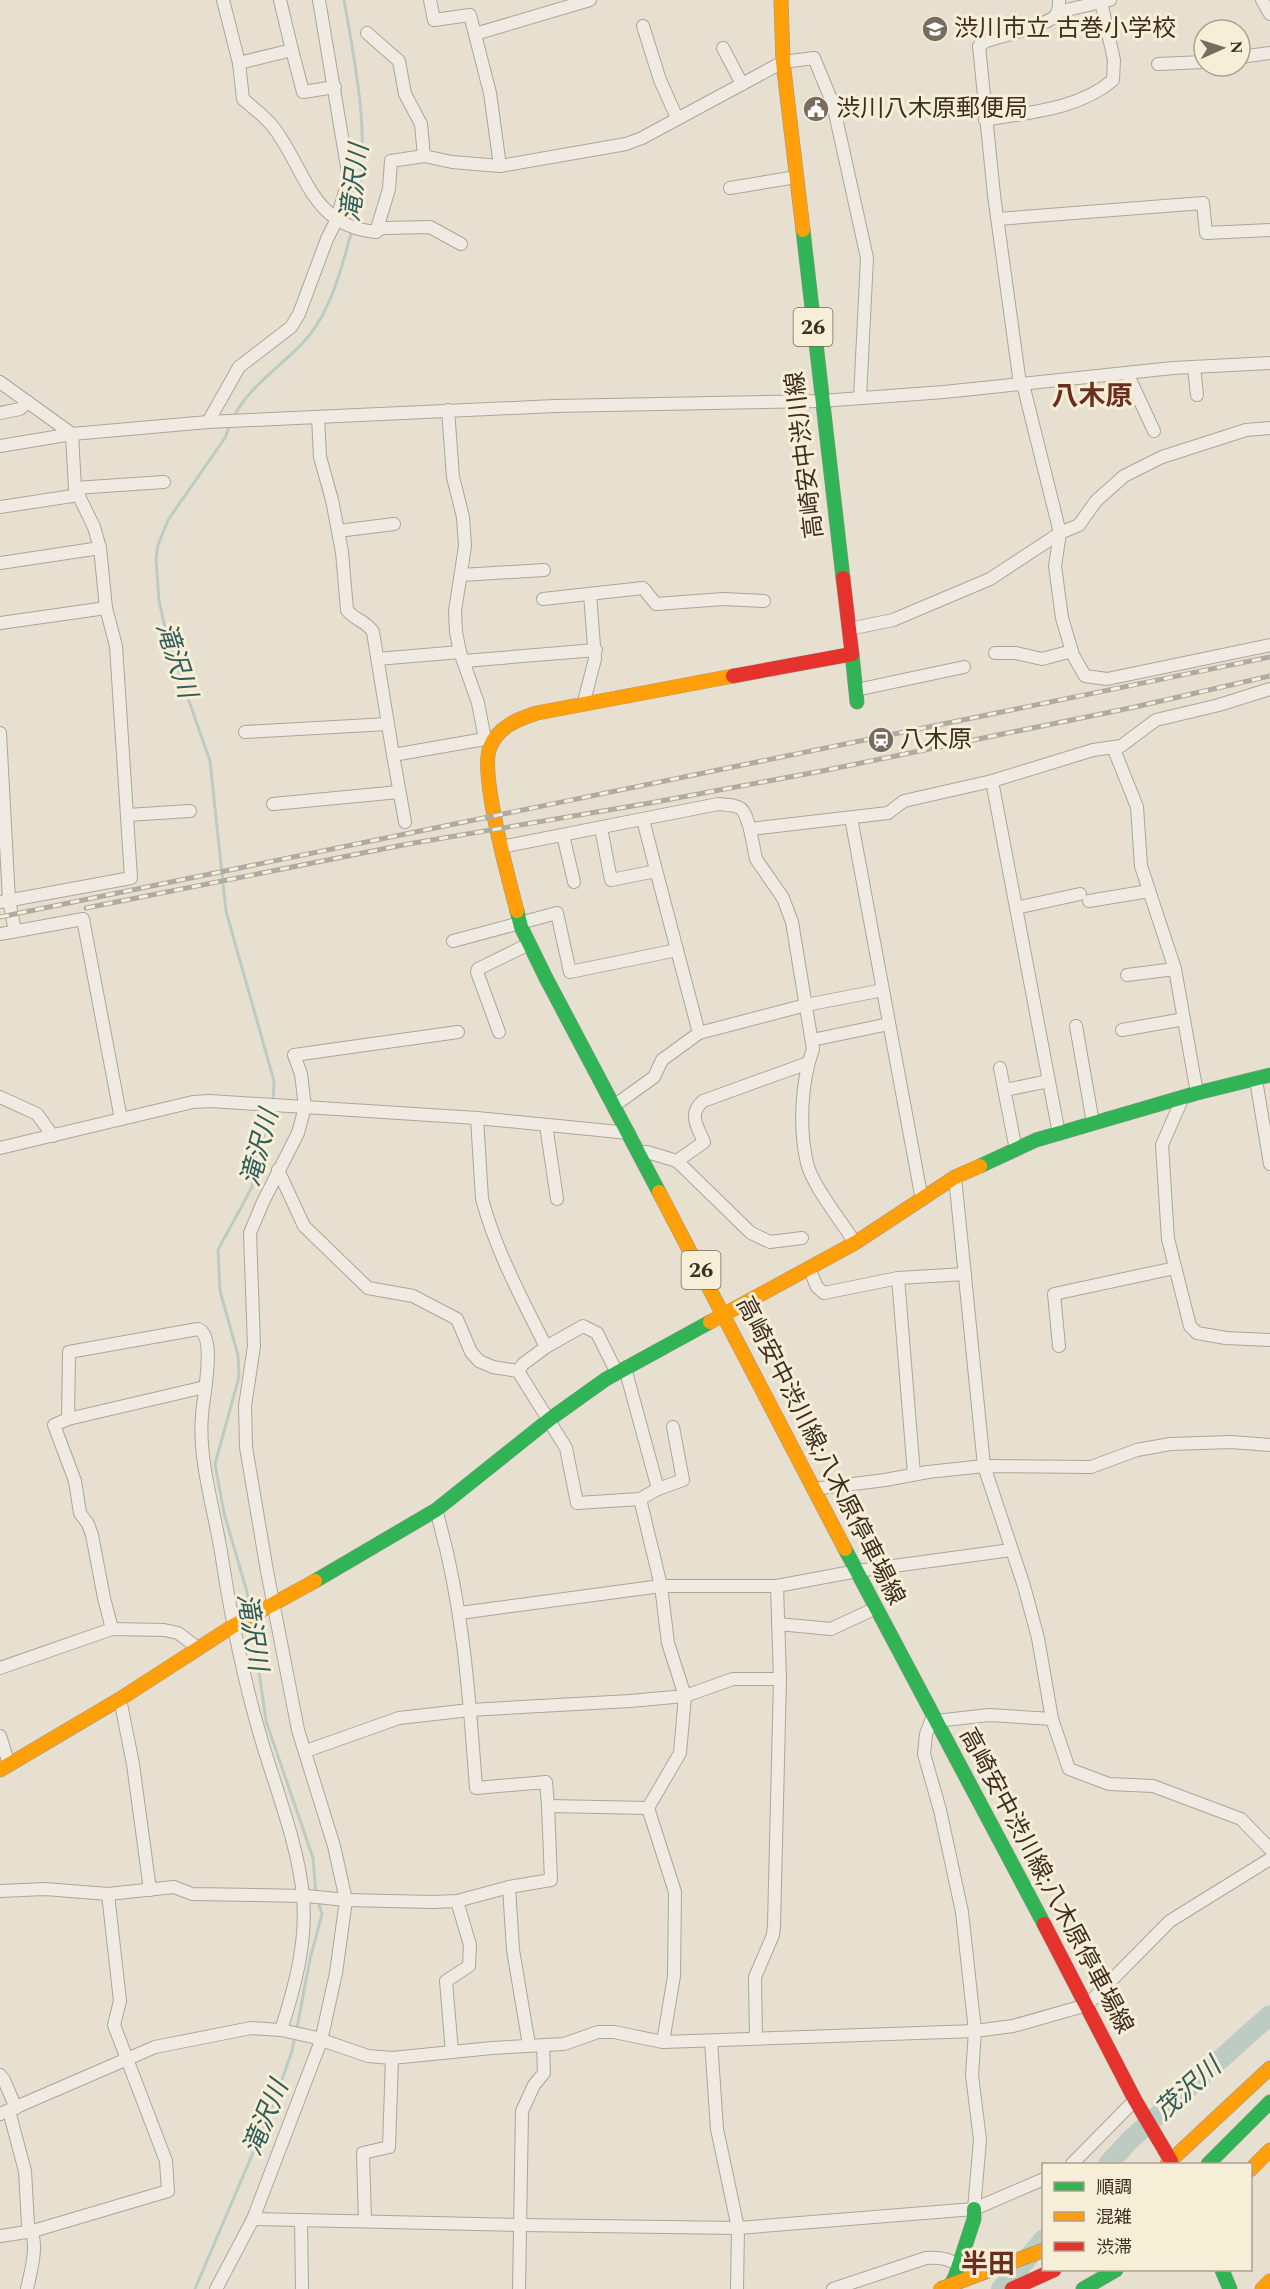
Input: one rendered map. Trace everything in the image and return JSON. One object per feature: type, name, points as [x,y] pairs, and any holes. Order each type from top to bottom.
[{"type":"main road","name":"高崎安中渋川線","points":[[781,0],[783,62],[856,696]]},
{"type":"main road","points":[[488,741],[514,720],[537,713],[852,654]]},
{"type":"main road","name":"高崎安中渋川線;八木原停車場線","points":[[488,741],[486,767],[501,847],[520,924],[529,944],[615,1105],[813,1489],[1087,2005],[1142,2114],[1170,2163]]},
{"type":"main road","points":[[4,1767],[120,1699],[233,1626],[274,1605],[436,1510],[550,1419],[621,1370],[855,1243],[955,1177],[1016,1149],[1059,1134],[1190,1095],[1270,1075]]},
{"type":"main road","points":[[1170,2163],[1270,2068]]},
{"type":"main road","points":[[1210,2163],[1270,2102]]},
{"type":"main road","points":[[1252,2169],[1270,2150]]},
{"type":"main road","points":[[948,2289],[955,2277],[974,2219],[974,2209]]},
{"type":"main road","points":[[939,2289],[1042,2251]]},
{"type":"main road","points":[[1012,2289],[1051,2271]]},
{"type":"main road","points":[[1083,2289],[1114,2271]]},
{"type":"main road","points":[[1222,2271],[1230,2289]]},
{"type":"main road","points":[[1262,2289],[1270,2281]]},
{"type":"street","points":[[223,0],[239,63],[243,99],[273,125],[291,152],[317,202],[339,222],[364,231],[430,227],[461,244]]},
{"type":"street","points":[[280,0],[303,92],[335,87]]},
{"type":"street","points":[[208,422],[240,367],[291,327],[295,321],[327,239],[339,222],[349,179],[319,0]]},
{"type":"street","points":[[430,0],[434,20],[470,15],[490,93],[500,166]]},
{"type":"street","points":[[475,34],[590,0]]},
{"type":"street","points":[[1262,0],[1270,14]]},
{"type":"street","points":[[985,120],[1068,105],[1102,90],[1113,80],[1114,60],[1106,1],[1058,6],[1053,17],[1044,22],[986,41],[979,46],[985,120],[1021,384],[1060,533],[1055,566],[1062,618],[1072,651],[1085,676],[1107,679],[1270,645]]},
{"type":"street","points":[[643,26],[660,80],[676,118]]},
{"type":"street","points":[[367,33],[399,62],[405,94],[421,124],[424,156]]},
{"type":"street","points":[[723,48],[742,84]]},
{"type":"street","points":[[239,63],[292,50]]},
{"type":"street","points":[[1252,55],[1270,53]]},
{"type":"street","points":[[377,231],[389,189],[391,161],[424,156],[452,162],[500,166],[626,144],[642,138],[783,62],[814,58],[833,104],[867,258],[860,398]]},
{"type":"street","points":[[1158,64],[1192,63]]},
{"type":"street","points":[[730,188],[796,177]]},
{"type":"street","points":[[998,219],[1203,202],[1206,233],[1270,230]]},
{"type":"street","points":[[0,446],[72,434],[208,422],[448,410],[821,401],[1194,367],[1270,363]]},
{"type":"street","points":[[1194,367],[1197,395]]},
{"type":"street","points":[[1127,373],[1154,431]]},
{"type":"street","points":[[0,382],[72,434],[77,492],[94,527],[100,548],[106,608],[116,646],[131,878],[5,901]]},
{"type":"street","points":[[0,413],[20,409],[28,402]]},
{"type":"street","points":[[393,755],[488,741],[456,632],[455,611],[465,546],[463,517],[453,477],[448,410]]},
{"type":"street","points":[[318,417],[321,457],[342,552],[347,610],[349,614],[370,627],[405,822]]},
{"type":"street","points":[[849,629],[893,620],[990,579],[1060,533],[1079,525],[1096,501],[1124,476],[1162,457],[1246,430],[1270,428]]},
{"type":"street","points":[[0,507],[77,492],[164,482]]},
{"type":"street","points":[[338,531],[394,524]]},
{"type":"street","points":[[0,563],[100,548]]},
{"type":"street","points":[[461,575],[544,570]]},
{"type":"street","points":[[543,599],[643,588],[656,604],[723,598],[764,601]]},
{"type":"street","points":[[583,705],[596,650],[590,594]]},
{"type":"street","points":[[0,623],[106,608]]},
{"type":"street","points":[[377,659],[596,650]]},
{"type":"street","points":[[995,653],[1016,653],[1042,659],[1072,651]]},
{"type":"street","points":[[856,696],[964,667]]},
{"type":"street","points":[[750,829],[888,813],[904,801],[992,781],[1093,750],[1121,746],[1156,720],[1219,705],[1270,689]]},
{"type":"street","points":[[245,732],[388,724]]},
{"type":"street","points":[[0,733],[5,901],[15,931]]},
{"type":"street","points":[[1113,747],[1137,807],[1141,866],[1175,969],[1184,1019],[1190,1095],[1162,1145],[1168,1239],[1190,1326],[1197,1334],[1270,1340]]},
{"type":"street","points":[[992,781],[1059,1134]]},
{"type":"street","points":[[273,804],[399,792]]},
{"type":"street","points":[[501,847],[718,804],[739,806],[745,810],[756,859],[783,898],[792,922],[813,1049],[804,1086],[802,1118],[807,1165],[855,1243]]},
{"type":"street","points":[[127,814],[190,811]]},
{"type":"street","points":[[851,818],[922,1200]]},
{"type":"street","points":[[642,820],[699,1033]]},
{"type":"street","points":[[601,828],[611,880],[656,871]]},
{"type":"street","points":[[563,835],[574,882]]},
{"type":"street","points":[[1016,908],[1149,891]]},
{"type":"street","points":[[453,941],[557,913],[570,972],[677,950]]},
{"type":"street","points":[[0,934],[83,919],[121,1119]]},
{"type":"street","points":[[499,1032],[477,972],[478,969],[529,944]]},
{"type":"street","points":[[1127,975],[1175,969]]},
{"type":"street","points":[[615,1105],[654,1077],[662,1060],[699,1033],[806,1005],[883,990]]},
{"type":"street","points":[[1122,1030],[1184,1019]]},
{"type":"street","points":[[812,1040],[889,1024]]},
{"type":"street","points":[[1076,1026],[1093,1123]]},
{"type":"street","points":[[216,2289],[253,2218],[317,2039],[336,1973],[346,1900],[338,1862],[298,1730],[246,1447],[245,1406],[254,1346],[250,1233],[278,1170],[298,1133],[305,1107],[301,1074],[294,1055],[458,1032]]},
{"type":"street","points":[[677,1161],[704,1142],[693,1117],[696,1107],[703,1101],[808,1063]]},
{"type":"street","points":[[1000,1068],[1016,1149]]},
{"type":"street","points":[[1256,1080],[1270,1164]]},
{"type":"street","points":[[1005,1090],[1049,1081]]},
{"type":"street","points":[[0,1097],[38,1114],[53,1136]]},
{"type":"street","points":[[0,1148],[193,1102],[210,1101],[477,1118],[629,1133]]},
{"type":"street","points":[[477,1118],[482,1199],[485,1211],[504,1261],[546,1347]]},
{"type":"street","points":[[546,1125],[557,1199]]},
{"type":"street","points":[[639,1152],[647,1152],[677,1161],[752,1233],[770,1242],[802,1238]]},
{"type":"street","points":[[278,1170],[304,1226],[368,1288],[412,1296],[457,1319],[471,1352],[479,1361],[493,1367],[518,1371],[566,1448],[577,1503],[640,1499],[658,1489],[683,1480],[673,1427]]},
{"type":"street","points":[[955,1177],[984,1466],[1038,1638],[1052,1719],[1069,1769],[1108,1784],[1153,1786],[1241,1819],[1270,1849]]},
{"type":"street","points":[[808,1268],[817,1287],[824,1293],[898,1278],[965,1274]]},
{"type":"street","points":[[1059,1347],[1054,1294],[1175,1268]]},
{"type":"street","points":[[898,1278],[914,1474]]},
{"type":"street","points":[[518,1371],[523,1364],[546,1347],[583,1326],[597,1333],[621,1370],[658,1489]]},
{"type":"street","points":[[68,1419],[69,1352],[198,1329],[206,1337],[209,1350],[201,1418],[203,1454],[233,1626],[259,1731],[305,1896],[301,1952],[284,2031]]},
{"type":"street","points":[[112,1629],[93,1535],[80,1513],[75,1481],[54,1425],[68,1419],[205,1387]]},
{"type":"street","points":[[813,1489],[984,1466],[1091,1467],[1137,1450],[1170,1444],[1231,1442],[1270,1445]]},
{"type":"street","points":[[640,1499],[661,1586],[668,1643],[686,1696],[680,1753],[648,1808],[675,1892],[674,1976],[663,2042]]},
{"type":"street","points":[[0,1891],[45,1889],[108,1894],[174,1887],[192,1894],[305,1896],[346,1900],[457,1901],[508,1887],[552,1880],[546,1782],[476,1788],[460,1612],[448,1552],[436,1510]]},
{"type":"street","points":[[460,1612],[661,1586],[777,1586],[857,1571],[1011,1550]]},
{"type":"street","points":[[756,2038],[755,1977],[773,1935],[774,1925],[780,1678],[777,1586]]},
{"type":"street","points":[[778,1624],[831,1629],[876,1608]]},
{"type":"street","points":[[0,1668],[112,1629],[164,1630],[178,1633],[198,1648]]},
{"type":"street","points":[[306,1751],[399,1718],[470,1710],[576,1705],[686,1696],[734,1679],[780,1678]]},
{"type":"street","points":[[120,1699],[133,1764],[150,1890]]},
{"type":"street","points":[[974,2209],[980,2139],[972,2075],[975,2031],[962,1912],[940,1810],[924,1754],[926,1734],[931,1721],[989,1714],[1052,1719]]},
{"type":"street","points":[[0,1736],[4,1767]]},
{"type":"street","points":[[548,1806],[648,1808]]},
{"type":"street","points":[[8,2111],[155,2047],[251,2028],[284,2031],[368,2056],[392,2058],[529,2045],[564,2044],[597,2032],[614,2032],[663,2042],[975,2031],[1013,2026],[1087,2005],[1170,1921],[1270,1859]]},
{"type":"street","points":[[508,1887],[513,1950],[529,2045]]},
{"type":"street","points":[[0,2236],[33,2231],[168,2191],[166,2162],[114,2025],[120,2001],[108,1894]]},
{"type":"street","points":[[452,2052],[446,1981],[469,1966],[470,1946],[457,1901]]},
{"type":"street","points":[[711,2041],[717,2129],[738,2228],[737,2289]]},
{"type":"street","points":[[519,2289],[522,2111],[534,2085],[544,2073],[543,2046]]},
{"type":"street","points":[[365,2220],[363,2153],[389,2147],[392,2058]]},
{"type":"street","points":[[0,2075],[4,2079],[8,2111],[25,2171],[28,2225],[33,2231],[33,2259],[27,2289]]},
{"type":"street","points":[[1073,2163],[1135,2100]]},
{"type":"street","points":[[253,2218],[738,2228],[974,2209],[1042,2180]]},
{"type":"street","points":[[302,2220],[302,2289]]},
{"type":"street","points":[[833,2289],[926,2259],[939,2257],[958,2264],[968,2274],[970,2283],[966,2289]]},
{"type":"waterway","name":"滝沢川","points":[[344,0],[361,112],[362,168],[353,224]]},
{"type":"waterway","name":"滝沢川","points":[[233,418],[248,395],[299,347],[316,326],[330,300],[352,230]]},
{"type":"waterway","name":"滝沢川","points":[[230,424],[225,438],[168,520],[158,545],[156,559],[159,601],[168,641],[210,761],[226,911],[274,1081],[273,1101]]},
{"type":"waterway","name":"滝沢川","points":[[250,1610],[224,1513],[215,1464],[239,1377],[238,1355],[220,1291],[218,1250],[252,1187],[254,1161],[273,1108]]},
{"type":"waterway","name":"滝沢川","points":[[252,1622],[266,1721],[313,1858],[316,1894]]},
{"type":"waterway","name":"滝沢川","points":[[297,2028],[310,1959],[322,1914],[318,1901]]},
{"type":"waterway","name":"茂沢川","points":[[1109,2163],[1130,2140],[1270,2015]]},
{"type":"waterway","name":"滝沢川","points":[[195,2289],[272,2108],[292,2051],[295,2035]]},
{"type":"waterway","name":"茂沢川","points":[[1001,2289],[1042,2241]]},
{"type":"railway","points":[[0,917],[1270,657]]},
{"type":"railway","points":[[86,908],[408,844],[822,771],[1135,707],[1270,676]]},
{"type":"traffic: fast","points":[[803,230],[843,578]]},
{"type":"traffic: fast","points":[[852,654],[857,702]]},
{"type":"traffic: fast","points":[[517,911],[521,927],[546,978],[659,1192]]},
{"type":"traffic: fast","points":[[980,1166],[1036,1140],[1197,1093],[1270,1075]]},
{"type":"traffic: fast","points":[[315,1581],[436,1510],[550,1419],[606,1379],[710,1322]]},
{"type":"traffic: fast","points":[[845,1549],[1044,1924]]},
{"type":"traffic: fast","points":[[1209,2163],[1270,2102]]},
{"type":"traffic: fast","points":[[948,2289],[955,2277],[974,2219],[974,2209]]},
{"type":"traffic: fast","points":[[1083,2289],[1114,2271]]},
{"type":"traffic: fast","points":[[1222,2271],[1230,2289]]},
{"type":"traffic: slow","points":[[781,0],[783,62],[803,230]]},
{"type":"traffic: slow","points":[[517,911],[496,827],[488,779],[490,747],[498,734],[516,721],[537,713],[733,676]]},
{"type":"traffic: slow","points":[[710,1322],[855,1243],[955,1177],[980,1166]]},
{"type":"traffic: slow","points":[[659,1192],[845,1549]]},
{"type":"traffic: slow","points":[[0,1770],[120,1699],[233,1626],[315,1581]]},
{"type":"traffic: slow","points":[[1168,2163],[1270,2068]]},
{"type":"traffic: slow","points":[[1252,2168],[1270,2150]]},
{"type":"traffic: slow","points":[[940,2289],[1042,2251]]},
{"type":"traffic: slow","points":[[1262,2289],[1270,2281]]},
{"type":"traffic: jam","points":[[733,676],[852,654],[843,578]]},
{"type":"traffic: jam","points":[[1044,1924],[1135,2100],[1171,2161]]},
{"type":"traffic: jam","points":[[1012,2289],[1052,2271]]},
{"type":"place","name":"渋川市立 古巻小学校","points":[[935,29]]},
{"type":"place","name":"渋川八木原郵便局","points":[[816,109]]},
{"type":"place","name":"八木原","points":[[881,740]]},
{"type":"district","name":"八木原","points":[[1092,397]]},
{"type":"district","name":"半田","points":[[988,2265]]}]
